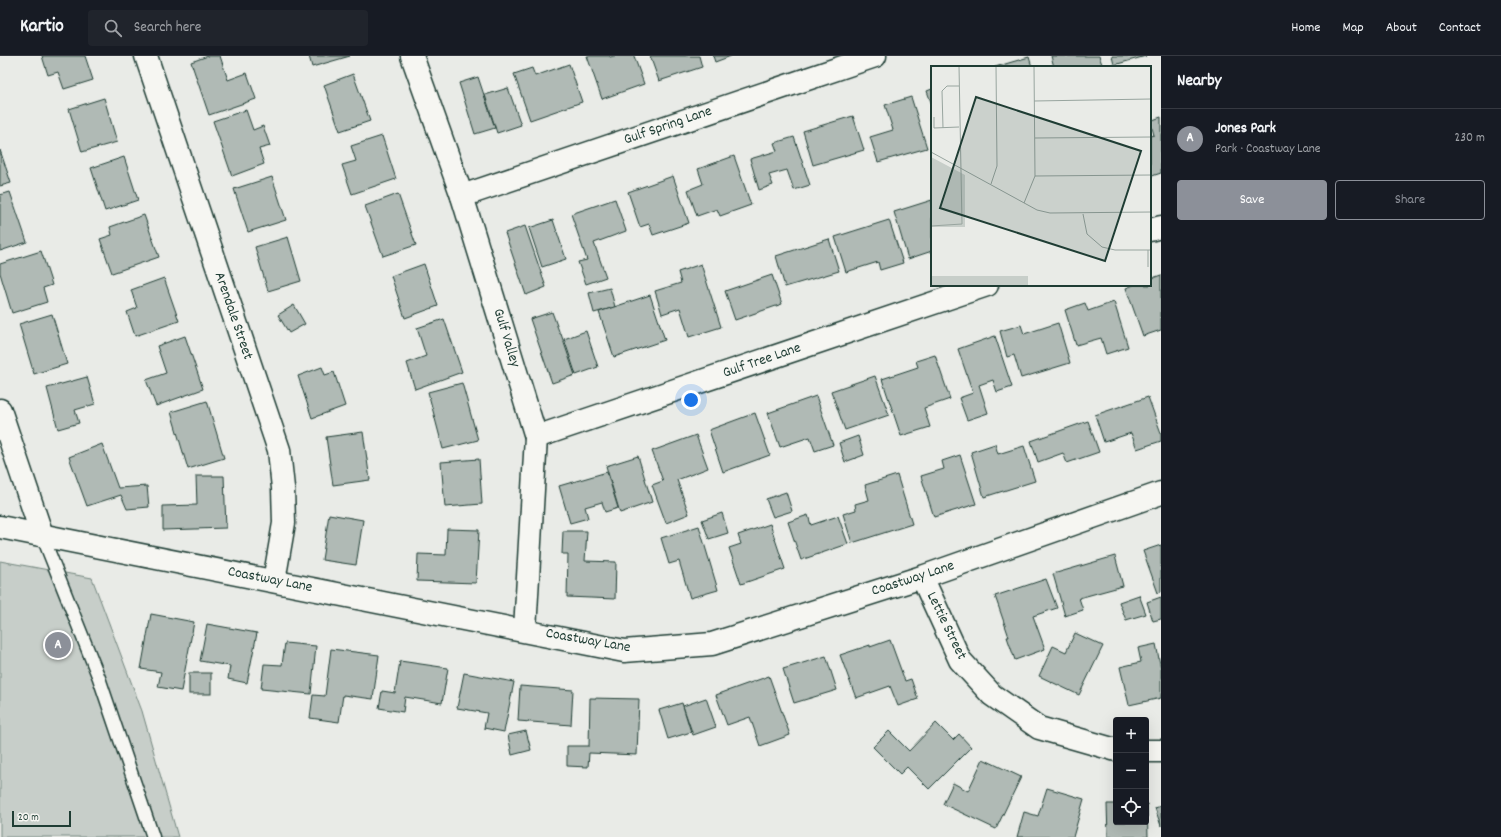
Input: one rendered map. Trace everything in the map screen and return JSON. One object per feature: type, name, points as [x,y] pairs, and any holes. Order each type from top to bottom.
[{"type":"street","name":"Arendale Street","points":[[146,56],[279,450],[283,488],[284,523],[274,581]]},
{"type":"street","name":"Gulf Valley","points":[[412,56],[462,196],[536,436],[525,630]]},
{"type":"street","name":"Gulf Spring Lane","points":[[462,196],[875,56]]},
{"type":"street","points":[[1151,230],[1161,227]]},
{"type":"street","name":"Gulf Tree Lane","points":[[536,436],[984,286]]},
{"type":"street","points":[[0,410],[42,535]]},
{"type":"street","name":"Coastway Lane","points":[[0,527],[525,630],[624,651],[712,644],[922,577],[1161,493]]},
{"type":"street","name":"Lettie Street","points":[[922,577],[960,660],[992,696],[1039,728],[1113,749]]},
{"type":"street","points":[[1149,750],[1161,751]]},
{"type":"lane","points":[[42,535],[99,678],[153,837]]},
{"type":"shaded area","points":[[0,561],[92,578],[142,711],[178,837],[0,837]]},
{"type":"building","points":[[42,56],[85,56],[93,80],[64,89],[58,72],[48,75]]},
{"type":"building","points":[[208,56],[220,56],[228,80],[247,73],[256,99],[209,115],[191,62]]},
{"type":"building","points":[[309,56],[350,56],[312,67]]},
{"type":"building","points":[[587,56],[634,56],[644,84],[602,99]]},
{"type":"building","points":[[650,56],[699,56],[702,67],[659,81]]},
{"type":"building","points":[[713,56],[731,56],[715,62]]},
{"type":"building","points":[[1051,56],[1099,56],[1103,66],[1054,66]]},
{"type":"building","points":[[1112,56],[1146,56],[1114,65]]},
{"type":"building","points":[[1029,57],[1032,66],[998,66]]},
{"type":"building","points":[[569,64],[582,102],[530,120],[514,74],[532,68],[535,76]]},
{"type":"building","points":[[353,74],[370,121],[340,131],[324,85]]},
{"type":"building","points":[[478,77],[495,128],[475,134],[459,83]]},
{"type":"building","points":[[508,88],[521,125],[497,133],[485,95]]},
{"type":"building","points":[[931,89],[931,102],[927,91]]},
{"type":"building","points":[[911,97],[927,148],[878,162],[870,137],[893,130],[885,105]]},
{"type":"building","points":[[104,98],[117,142],[82,152],[69,109]]},
{"type":"building","points":[[246,110],[253,130],[263,126],[270,146],[259,149],[264,164],[232,176],[213,121]]},
{"type":"building","points":[[853,116],[864,150],[813,165],[803,131]]},
{"type":"building","points":[[1161,117],[1161,173],[1152,176],[1151,136],[1154,135],[1151,121]]},
{"type":"building","points":[[382,136],[396,179],[352,194],[342,165],[356,161],[351,146]]},
{"type":"building","points":[[794,137],[810,185],[794,190],[787,170],[769,175],[773,185],[759,190],[750,159],[777,151],[774,143]]},
{"type":"building","points":[[0,150],[11,183],[0,186]]},
{"type":"building","points":[[734,156],[751,205],[720,216],[717,209],[697,216],[688,190],[703,184],[698,169]]},
{"type":"building","points":[[124,157],[138,200],[105,211],[91,168]]},
{"type":"building","points":[[673,176],[689,223],[653,235],[649,224],[640,227],[628,192]]},
{"type":"building","points":[[272,177],[286,220],[248,232],[234,189]]},
{"type":"building","points":[[10,192],[27,242],[0,251],[0,195]]},
{"type":"building","points":[[398,194],[416,245],[383,256],[365,206]]},
{"type":"building","points":[[615,199],[626,231],[594,243],[606,277],[586,284],[578,262],[587,260],[571,214]]},
{"type":"building","points":[[931,200],[931,251],[908,259],[894,212]]},
{"type":"building","points":[[144,215],[159,257],[112,273],[100,239],[112,235],[110,227]]},
{"type":"building","points":[[553,220],[566,259],[542,267],[529,228]]},
{"type":"building","points":[[889,220],[903,263],[880,270],[878,262],[846,272],[835,237]]},
{"type":"building","points":[[525,226],[546,287],[526,295],[505,233]]},
{"type":"building","points":[[288,237],[301,281],[268,291],[255,247]]},
{"type":"building","points":[[829,239],[839,271],[785,287],[776,256]]},
{"type":"building","points":[[41,251],[52,285],[43,288],[47,302],[12,313],[0,273],[0,264]]},
{"type":"building","points":[[424,264],[438,306],[405,318],[391,276]]},
{"type":"building","points":[[701,264],[721,327],[689,337],[680,308],[662,314],[655,291],[681,283],[678,272]]},
{"type":"building","points":[[772,275],[782,304],[735,320],[725,291]]},
{"type":"building","points":[[1161,275],[1161,330],[1143,336],[1126,288],[1131,286],[1151,286],[1151,279]]},
{"type":"building","points":[[164,278],[179,321],[135,336],[127,312],[137,308],[131,290]]},
{"type":"building","points":[[610,288],[615,307],[594,313],[589,293]]},
{"type":"building","points":[[650,295],[665,340],[614,357],[599,312]]},
{"type":"building","points":[[1114,302],[1128,347],[1106,354],[1101,338],[1076,345],[1065,310],[1085,303],[1088,311]]},
{"type":"building","points":[[294,305],[305,324],[289,333],[278,315]]},
{"type":"building","points":[[552,312],[575,375],[552,383],[530,319]]},
{"type":"building","points":[[52,314],[67,364],[34,374],[19,324]]},
{"type":"building","points":[[444,319],[462,372],[415,389],[407,363],[426,356],[417,328]]},
{"type":"building","points":[[1058,323],[1070,363],[1021,378],[1014,355],[1007,357],[1000,331],[1021,325],[1024,334]]},
{"type":"building","points":[[586,331],[598,367],[576,375],[564,339]]},
{"type":"building","points":[[185,336],[203,389],[156,406],[146,380],[166,373],[157,346]]},
{"type":"building","points":[[995,336],[1012,387],[997,392],[993,380],[979,385],[988,413],[967,420],[959,398],[973,393],[958,349]]},
{"type":"building","points":[[935,355],[950,399],[924,408],[930,427],[901,436],[882,379],[918,367],[916,361]]},
{"type":"building","points":[[322,367],[325,375],[334,372],[345,406],[312,418],[298,376]]},
{"type":"building","points":[[875,376],[889,415],[845,430],[831,391]]},
{"type":"building","points":[[87,377],[95,404],[75,410],[79,423],[58,429],[47,388]]},
{"type":"building","points":[[462,383],[478,440],[443,449],[428,392]]},
{"type":"building","points":[[816,396],[833,445],[815,451],[810,437],[780,447],[768,413]]},
{"type":"building","points":[[1148,397],[1161,433],[1161,441],[1137,449],[1131,433],[1104,442],[1095,415]]},
{"type":"building","points":[[207,401],[224,458],[188,469],[171,412]]},
{"type":"building","points":[[755,413],[770,455],[723,472],[709,430]]},
{"type":"building","points":[[1088,421],[1099,452],[1067,463],[1063,453],[1038,462],[1031,441]]},
{"type":"building","points":[[363,432],[370,480],[333,485],[326,437]]},
{"type":"building","points":[[696,435],[708,468],[677,480],[689,514],[666,523],[652,485],[663,481],[652,451]]},
{"type":"building","points":[[858,436],[864,455],[845,462],[839,443]]},
{"type":"building","points":[[102,444],[118,488],[147,486],[149,507],[127,509],[121,495],[87,506],[69,457]]},
{"type":"building","points":[[995,444],[998,454],[1024,446],[1035,481],[984,497],[971,452]]},
{"type":"building","points":[[960,455],[976,504],[934,517],[921,476],[944,469],[942,461]]},
{"type":"building","points":[[638,456],[652,502],[620,513],[606,466]]},
{"type":"building","points":[[479,459],[482,504],[445,507],[441,462]]},
{"type":"building","points":[[607,472],[618,508],[605,512],[602,502],[585,507],[588,518],[570,523],[559,486]]},
{"type":"building","points":[[897,475],[912,524],[852,543],[843,514],[856,510],[855,504],[869,500],[865,485]]},
{"type":"building","points":[[196,476],[224,476],[226,528],[163,530],[163,506],[197,505]]},
{"type":"building","points":[[786,492],[792,511],[773,517],[766,499]]},
{"type":"building","points":[[722,513],[728,533],[709,539],[702,520]]},
{"type":"building","points":[[329,514],[363,520],[356,565],[322,560]]},
{"type":"building","points":[[808,515],[811,525],[838,516],[848,544],[801,560],[788,522]]},
{"type":"building","points":[[770,524],[785,569],[741,584],[729,548],[741,544],[738,535]]},
{"type":"building","points":[[699,526],[718,590],[690,598],[679,561],[669,564],[661,538]]},
{"type":"building","points":[[447,529],[479,530],[476,583],[417,581],[418,554],[446,555]]},
{"type":"building","points":[[563,531],[587,531],[585,561],[616,562],[615,599],[567,597],[568,554],[562,554]]},
{"type":"building","points":[[1161,545],[1161,592],[1158,593],[1143,551]]},
{"type":"building","points":[[1115,556],[1123,586],[1079,598],[1083,610],[1065,616],[1053,574]]},
{"type":"building","points":[[1046,579],[1057,608],[1033,616],[1045,649],[1015,660],[995,596]]},
{"type":"building","points":[[1139,595],[1146,614],[1126,620],[1119,602]]},
{"type":"building","points":[[1161,597],[1161,619],[1153,621],[1147,602]]},
{"type":"building","points":[[151,614],[194,622],[181,691],[158,687],[161,672],[141,669]]},
{"type":"building","points":[[207,624],[257,633],[247,683],[228,679],[230,666],[200,661]]},
{"type":"building","points":[[1075,633],[1103,646],[1079,695],[1039,676],[1053,646],[1066,652]]},
{"type":"building","points":[[890,640],[905,681],[911,679],[918,699],[898,706],[890,686],[856,698],[840,655]]},
{"type":"building","points":[[285,643],[316,646],[311,694],[261,689],[264,664],[282,665]]},
{"type":"building","points":[[1156,644],[1161,669],[1161,698],[1129,705],[1120,667],[1141,662],[1138,648]]},
{"type":"building","points":[[331,649],[379,655],[373,699],[343,695],[339,722],[310,718],[313,695],[325,696]]},
{"type":"building","points":[[826,656],[837,690],[794,703],[783,669]]},
{"type":"building","points":[[400,661],[448,668],[442,703],[405,697],[403,712],[379,708],[382,691],[395,693]]},
{"type":"building","points":[[189,673],[211,673],[211,694],[189,694]]},
{"type":"building","points":[[464,673],[514,682],[504,732],[484,728],[487,713],[457,708]]},
{"type":"building","points":[[769,676],[790,735],[760,746],[750,717],[727,725],[716,695]]},
{"type":"building","points":[[520,686],[573,690],[571,725],[518,721]]},
{"type":"building","points":[[590,698],[639,699],[637,755],[589,753],[588,767],[567,766],[567,746],[589,746]]},
{"type":"building","points":[[706,698],[716,727],[693,735],[683,706]]},
{"type":"building","points":[[682,703],[691,732],[668,739],[659,710]]},
{"type":"building","points":[[936,723],[953,740],[959,734],[971,747],[929,789],[907,767],[900,774],[873,747],[889,731],[909,751]]},
{"type":"building","points":[[526,731],[531,750],[512,755],[508,735]]},
{"type":"building","points":[[983,759],[1021,777],[996,829],[943,804],[953,783],[968,791]]},
{"type":"building","points":[[1047,788],[1084,799],[1073,837],[1017,837],[1024,812],[1038,816]]},
{"type":"building","points":[[1107,804],[1113,804],[1113,825],[1148,825],[1148,837],[1108,837]]},
{"type":"building","points":[[1161,806],[1161,826],[1155,808]]},
{"type":"place","name":"Jones Park","points":[[58,645]]}]
